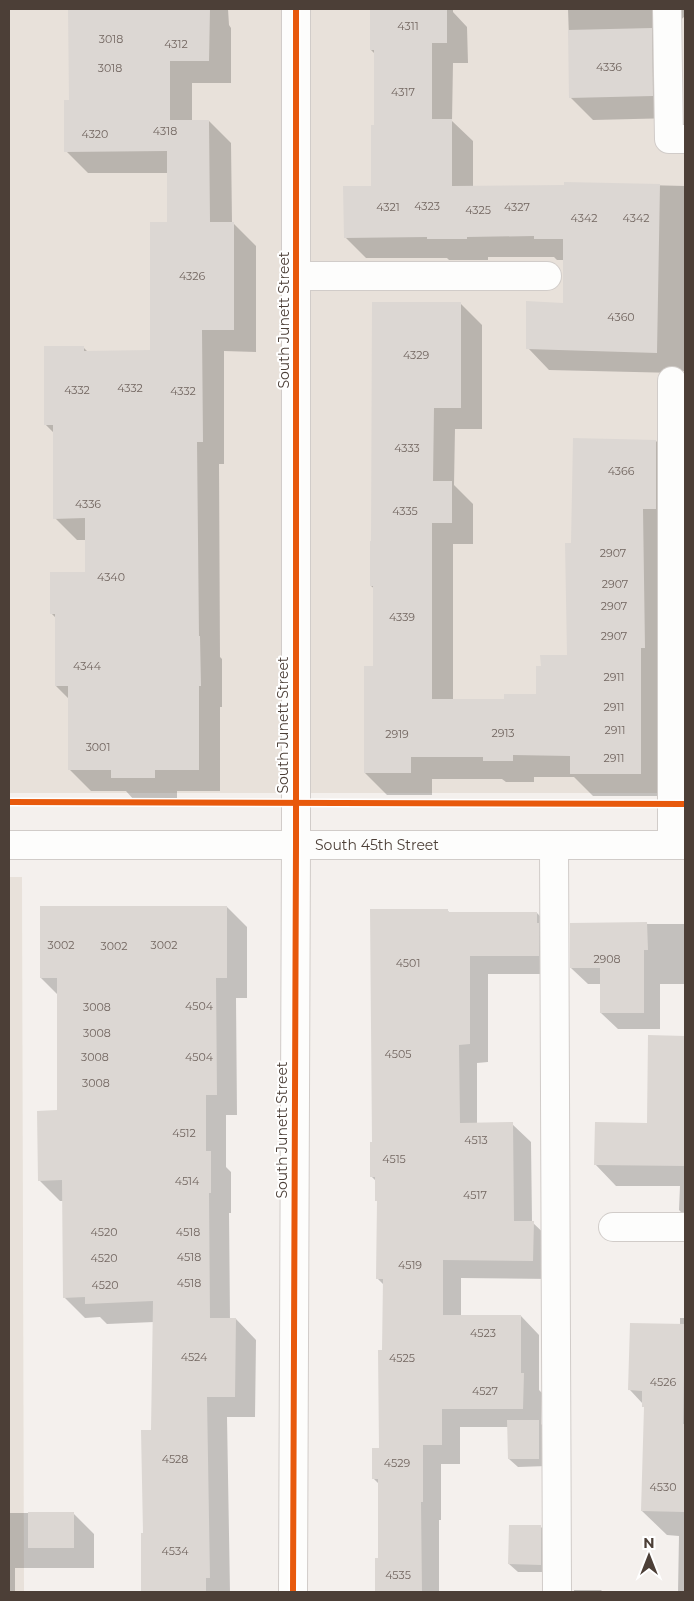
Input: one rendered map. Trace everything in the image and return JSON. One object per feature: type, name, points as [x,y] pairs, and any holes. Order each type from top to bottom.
[{"type":"street","name":"South Junett Street","points":[[293,1592],[296,845],[296,9]]},
{"type":"street","points":[[667,9],[669,139],[685,139]]},
{"type":"street","points":[[296,276],[547,276]]},
{"type":"street","points":[[672,380],[679,845]]},
{"type":"street","name":"South 45th Street","points":[[9,845],[679,845]]},
{"type":"street","points":[[554,845],[557,1592]]},
{"type":"street","points":[[613,1227],[685,1226]]},
{"type":"shaded area","points":[[9,9],[685,9],[685,793],[9,793]]},
{"type":"shaded area","points":[[9,877],[22,877],[24,1592],[9,1592]]},
{"type":"building","points":[[68,9],[210,9],[209,61],[170,61],[170,120],[209,120],[210,222],[234,222],[234,330],[202,330],[203,442],[197,442],[201,686],[199,686],[199,770],[155,770],[155,778],[111,778],[111,770],[68,770],[68,686],[55,686],[55,614],[50,614],[50,572],[85,572],[85,518],[53,519],[53,425],[44,425],[44,346],[84,346],[84,351],[150,350],[150,222],[167,222],[167,151],[64,152],[64,100],[69,100]]},
{"type":"building","points":[[370,9],[447,9],[447,43],[432,43],[432,119],[452,119],[452,186],[564,185],[564,182],[660,184],[657,353],[526,349],[526,301],[563,303],[563,239],[534,239],[534,236],[467,237],[467,239],[427,239],[427,237],[344,238],[343,186],[371,186],[371,125],[374,125],[374,50],[370,50]]},
{"type":"building","points":[[652,28],[653,96],[569,98],[568,30]]},
{"type":"building","points":[[372,302],[461,302],[461,408],[434,408],[433,481],[452,481],[452,523],[432,523],[432,699],[504,699],[504,694],[536,694],[536,666],[541,666],[540,655],[567,655],[565,543],[571,543],[573,438],[656,440],[656,509],[643,509],[645,648],[641,648],[641,774],[570,774],[570,756],[513,755],[513,761],[483,761],[483,757],[411,757],[411,773],[364,773],[364,666],[373,666],[373,586],[370,586]]},
{"type":"building","points":[[40,906],[227,906],[227,978],[216,978],[217,1095],[206,1095],[206,1151],[211,1151],[211,1193],[209,1193],[210,1318],[236,1318],[235,1397],[207,1397],[210,1578],[206,1578],[206,1592],[141,1592],[141,1533],[143,1533],[141,1430],[151,1430],[153,1301],[85,1304],[85,1297],[63,1298],[62,1180],[38,1181],[37,1111],[57,1110],[57,978],[40,978]]},
{"type":"building","points":[[370,909],[448,909],[448,912],[537,912],[537,923],[539,923],[539,956],[470,956],[470,1044],[459,1045],[460,1123],[513,1122],[514,1221],[534,1221],[533,1261],[443,1260],[443,1315],[521,1315],[521,1373],[524,1373],[523,1409],[442,1409],[442,1445],[423,1445],[423,1502],[421,1502],[422,1592],[375,1592],[375,1558],[378,1558],[378,1479],[372,1479],[372,1448],[379,1448],[378,1350],[382,1350],[383,1279],[376,1279],[377,1201],[375,1201],[375,1177],[370,1177],[370,1142],[372,1142]]},
{"type":"building","points":[[647,922],[648,950],[644,950],[644,1013],[600,1013],[600,968],[570,968],[570,923]]},
{"type":"building","points":[[648,1035],[685,1036],[685,1166],[594,1165],[595,1122],[647,1123]]},
{"type":"building","points":[[630,1323],[685,1324],[684,1512],[641,1511],[644,1407],[642,1407],[642,1391],[628,1390]]},
{"type":"building","points":[[507,1420],[539,1420],[539,1459],[508,1459]]},
{"type":"building","points":[[28,1512],[74,1512],[74,1548],[28,1548]]},
{"type":"building","points":[[509,1525],[541,1525],[541,1565],[508,1564]]},
{"type":"cycle path","points":[[293,1592],[296,845],[296,9]]},
{"type":"cycle path","points":[[9,802],[685,804]]}]
